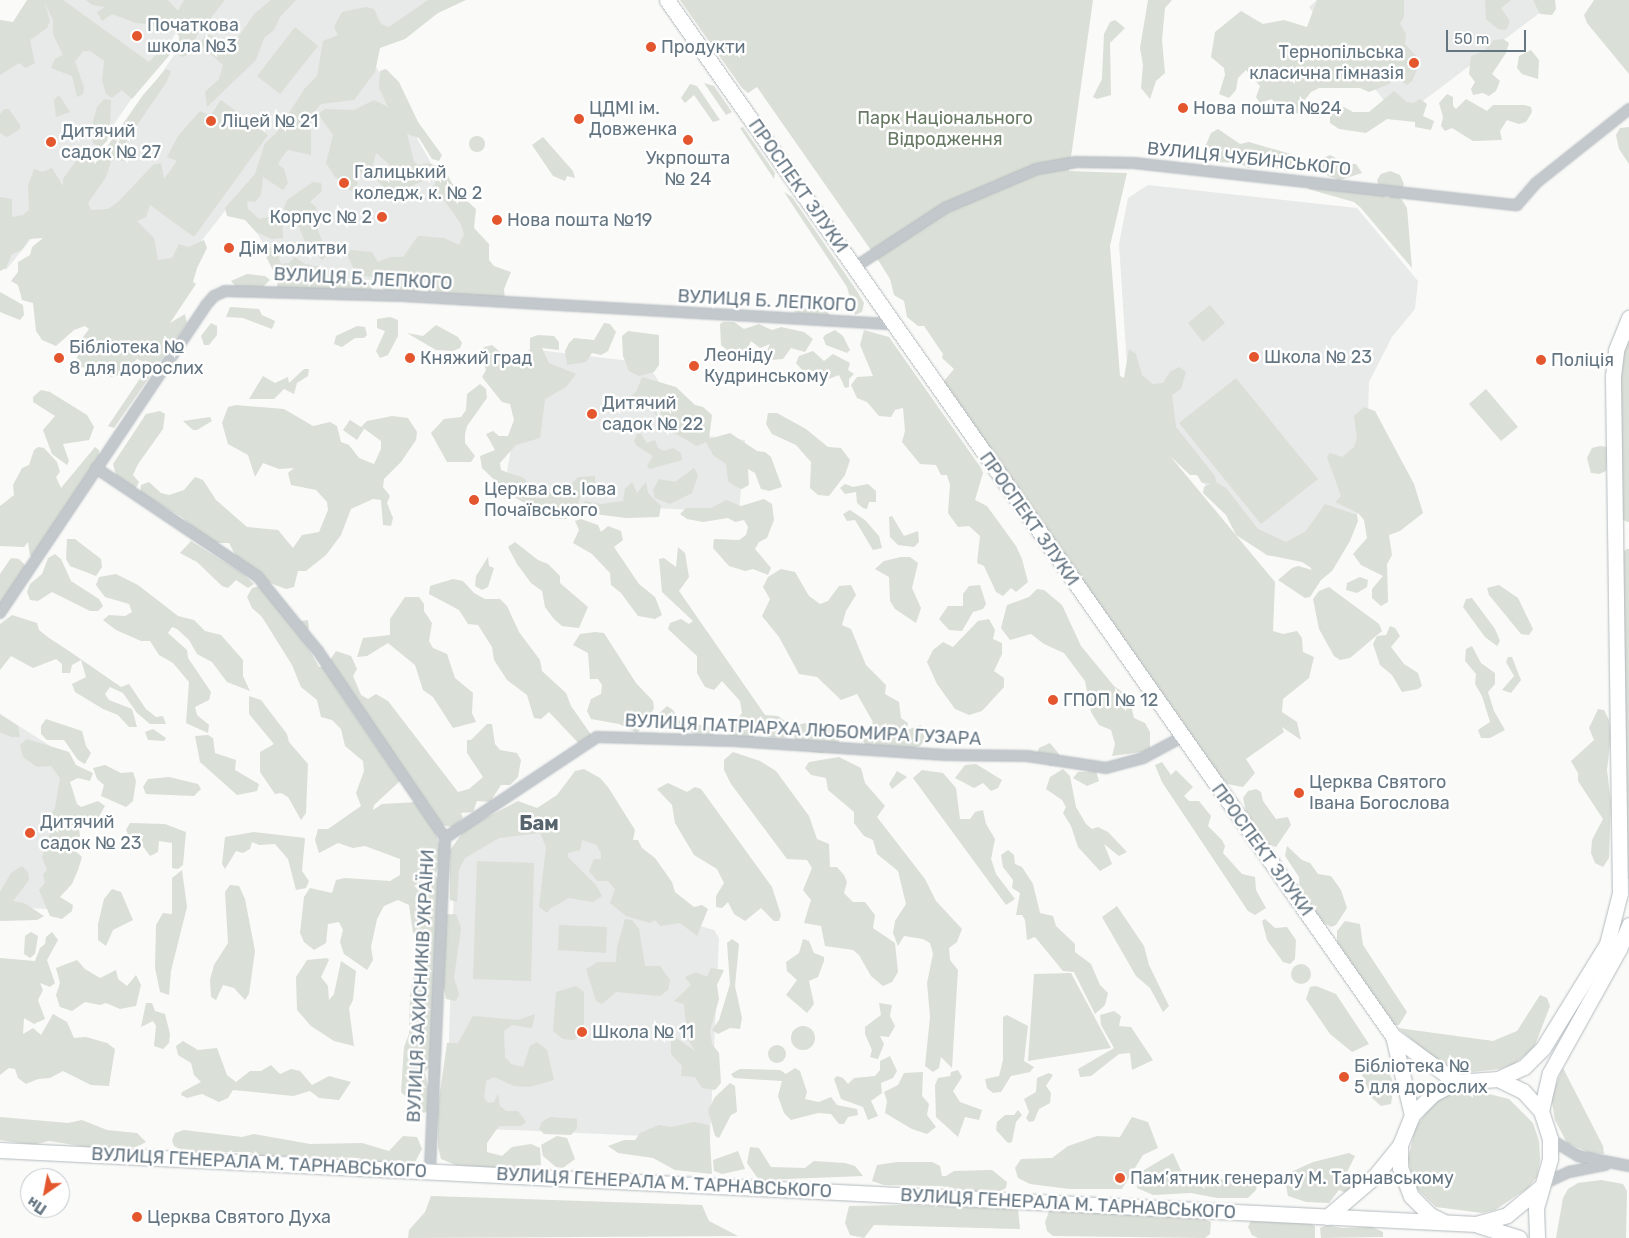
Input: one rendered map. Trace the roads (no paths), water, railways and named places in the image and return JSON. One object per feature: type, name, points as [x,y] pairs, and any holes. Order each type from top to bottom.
[{"type":"main road","name":"ПРОСПЕКТ ЗЛУКИ","points":[[667,0],[855,266],[893,324],[1182,737],[1394,1036],[1456,1082]]},
{"type":"main road","points":[[1327,1217],[1375,1176],[1400,1145],[1412,1115],[1433,1094],[1456,1082],[1498,1079],[1534,1059],[1570,1006],[1618,949],[1624,894],[1622,538],[1612,376],[1616,350],[1629,318]]},
{"type":"main road","points":[[1541,1111],[1547,1079],[1584,1014],[1629,925]]},
{"type":"main road","points":[[1570,1006],[1584,1014]]},
{"type":"main road","name":"ПРОСПЕКТ ЗЛУКИ","points":[[1394,1036],[1412,1115]]},
{"type":"main road","points":[[1498,1079],[1523,1091],[1541,1111],[1550,1139],[1550,1159],[1536,1208],[1537,1238]]},
{"type":"main road","points":[[1400,1145],[1400,1168],[1411,1196],[1430,1215],[1446,1223],[1476,1224],[1509,1232],[1519,1238]]},
{"type":"main road","name":"ВУЛИЦЯ ГЕНЕРАЛА М. ТАРНАВСЬКОГО","points":[[0,1150],[1446,1223]]},
{"type":"main road","points":[[1476,1224],[1507,1215],[1542,1185]]},
{"type":"street","name":"ВУЛИЦЯ ЧУБИНСЬКОГО","points":[[855,266],[945,208],[1037,169],[1075,162],[1134,163],[1516,205],[1536,183],[1627,114]]},
{"type":"street","name":"ВУЛИЦЯ Б. ЛЕПКОГО","points":[[0,613],[206,305],[226,291],[403,296],[893,324]]},
{"type":"street","name":"ВУЛИЦЯ ЗАХИСНИКІВ УКРАЇНИ","points":[[96,468],[258,577],[318,651],[445,838],[430,1171]]},
{"type":"street","name":"ВУЛИЦЯ ПАТРІАРХА ЛЮБОМИРА ГУЗАРА","points":[[445,838],[597,737],[735,741],[946,755],[1027,756],[1106,768],[1143,758],[1182,737]]},
{"type":"street","points":[[1550,1139],[1578,1156],[1608,1164],[1629,1166]]},
{"type":"street","points":[[1542,1185],[1569,1172],[1608,1164]]},
{"type":"place","name":"Початкова школа №3","points":[[137,36]]},
{"type":"place","name":"Продукти","points":[[651,47]]},
{"type":"place","name":"Тернопільська класична гімназія","points":[[1414,63]]},
{"type":"place","name":"Нова пошта №24","points":[[1183,108]]},
{"type":"place","name":"ЦДМІ ім. Довженка","points":[[579,119]]},
{"type":"place","name":"Ліцей № 21","points":[[211,121]]},
{"type":"place","name":"Укрпошта № 24","points":[[688,140]]},
{"type":"place","name":"Дитячий садок № 27","points":[[51,142]]},
{"type":"place","name":"Галицький коледж, к. № 2","points":[[344,183]]},
{"type":"place","name":"Корпус № 2","points":[[382,217]]},
{"type":"place","name":"Нова пошта №19","points":[[497,220]]},
{"type":"place","name":"Дім молитви","points":[[229,248]]},
{"type":"place","name":"Школа № 23","points":[[1254,357]]},
{"type":"place","name":"Бібліотека № 8 для дорослих","points":[[59,358]]},
{"type":"place","name":"Княжий град","points":[[410,358]]},
{"type":"place","name":"Поліція","points":[[1541,360]]},
{"type":"place","name":"Леоніду Кудринському","points":[[694,366]]},
{"type":"place","name":"Дитячий садок № 22","points":[[592,414]]},
{"type":"place","name":"Церква св. Іова Почаївського","points":[[474,500]]},
{"type":"place","name":"ГПОП № 12","points":[[1053,700]]},
{"type":"place","name":"Церква Святого Івана Богослова","points":[[1299,793]]},
{"type":"place","name":"Дитячий садок № 23","points":[[30,833]]},
{"type":"place","name":"Школа № 11","points":[[582,1032]]},
{"type":"place","name":"Бібліотека № 5 для дорослих","points":[[1344,1077]]},
{"type":"place","name":"Пам’ятник генералу М. Тарнавському","points":[[1120,1178]]},
{"type":"place","name":"Церква Святого Духа","points":[[137,1217]]},
{"type":"district","name":"Бам","points":[[539,823]]},
{"type":"park label","name":"Парк Національного Відродження","points":[[945,129]]}]
